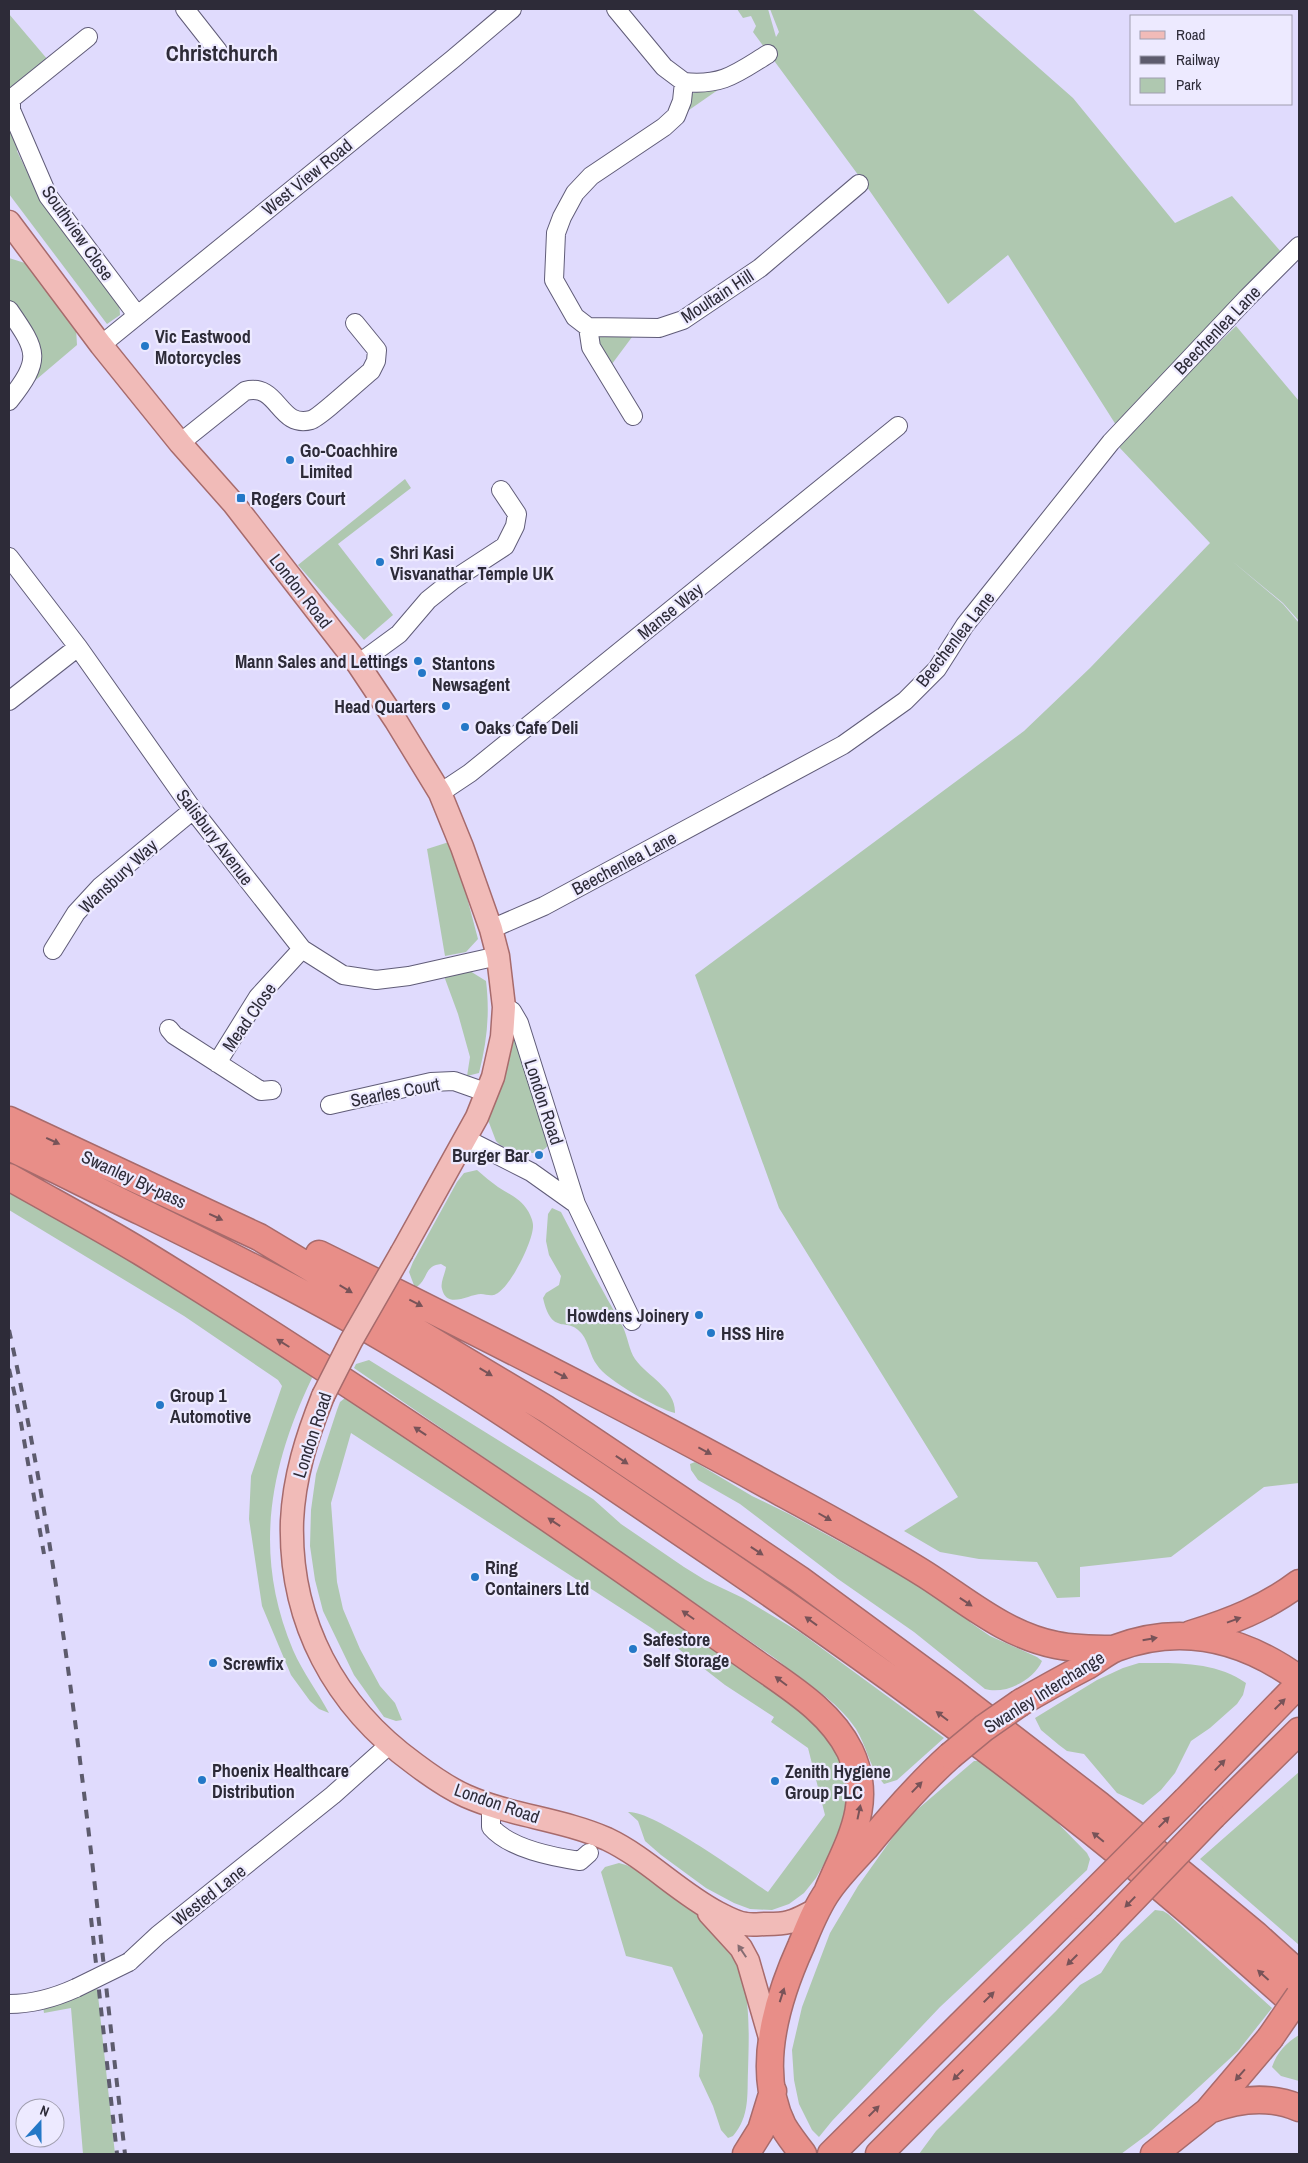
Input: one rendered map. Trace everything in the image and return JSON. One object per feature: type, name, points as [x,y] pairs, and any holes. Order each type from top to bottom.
[{"type":"highway","name":"Swanley By-pass","points":[[9,1120],[259,1237]]},
{"type":"highway","points":[[9,1147],[236,1258],[385,1339],[541,1438],[780,1599],[916,1696],[1100,1839],[1228,1943],[1299,2008]]},
{"type":"highway","points":[[9,1177],[139,1251],[380,1404],[742,1653],[816,1708],[835,1727],[849,1749],[855,1764],[861,1804],[856,1825],[822,1900]]},
{"type":"highway","points":[[259,1237],[302,1246],[572,1380],[783,1493],[925,1575],[997,1623],[1019,1634],[1063,1646],[1114,1649]]},
{"type":"highway","points":[[259,1237],[546,1409],[799,1579],[954,1693],[1098,1804],[1256,1935],[1299,1974]]},
{"type":"highway","points":[[1188,1635],[1239,1618],[1266,1605],[1299,1583]]},
{"type":"highway","name":"Swanley Interchange","points":[[803,2154],[784,2126],[773,2091],[772,2042],[779,2004],[790,1970],[822,1900],[898,1808],[950,1756],[984,1728],[1020,1703],[1114,1649],[1136,1642],[1188,1635],[1204,1637],[1248,1650],[1268,1659],[1299,1679]]},
{"type":"highway","points":[[835,2150],[1186,1800],[1299,1684]]},
{"type":"highway","points":[[879,2154],[1107,1926],[1213,1816],[1292,1739]]},
{"type":"highway","points":[[1154,2154],[1169,2146],[1208,2111],[1270,2038],[1299,1996]]},
{"type":"highway","points":[[746,2154],[761,2130],[773,2091]]},
{"type":"highway","points":[[1208,2111],[1244,2100],[1279,2102],[1299,2108]]},
{"type":"main road","name":"London Road","points":[[13,236],[180,443],[234,504],[358,664],[440,793],[492,929],[498,956],[502,977],[504,1007],[499,1056],[488,1093],[466,1139],[351,1341],[323,1396],[304,1448],[295,1497],[292,1546],[296,1584],[311,1633],[326,1665],[356,1712],[388,1745],[442,1783],[466,1796],[491,1805],[580,1829],[607,1839],[650,1866],[700,1903],[744,1924],[788,1922],[822,1900]]},
{"type":"main road","name":"London Road","points":[[700,1903],[741,1948],[748,1961],[772,2042]]},
{"type":"street","points":[[185,9],[218,51]]},
{"type":"street","points":[[616,9],[664,66],[684,82],[704,84],[732,77],[768,54]]},
{"type":"street","name":"West View Road","points":[[101,344],[384,116],[501,12]]},
{"type":"street","name":"Southview Close","points":[[88,36],[11,99],[11,110],[48,196],[137,315]]},
{"type":"street","points":[[633,416],[591,347],[588,327],[575,317],[554,280],[556,233],[575,193],[591,176],[664,127],[676,116],[682,101],[684,82]]},
{"type":"street","name":"Moultain Hill","points":[[588,327],[659,328],[683,320],[760,268],[859,184]]},
{"type":"street","name":"Beechenlea Lane","points":[[492,929],[552,901],[843,745],[905,701],[937,669],[965,625],[1111,442],[1247,298],[1299,246]]},
{"type":"street","points":[[9,310],[26,334],[32,350],[32,369],[9,401]]},
{"type":"street","points":[[180,443],[245,391],[255,388],[266,392],[288,417],[299,420],[312,420],[371,371],[376,361],[377,350],[355,323]]},
{"type":"street","name":"Manse Way","points":[[440,793],[470,773],[898,426]]},
{"type":"street","points":[[358,664],[399,634],[428,600],[453,580],[505,546],[515,526],[517,514],[501,490]]},
{"type":"street","name":"Salisbury Avenue","points":[[9,557],[78,647],[193,810],[302,949],[343,975],[376,980],[409,976],[498,956]]},
{"type":"street","points":[[9,701],[78,647]]},
{"type":"street","name":"Wansbury Way","points":[[53,950],[76,913],[100,887],[193,810]]},
{"type":"street","name":"Mead Close","points":[[217,1063],[258,997],[302,949]]},
{"type":"street","name":"London Road","points":[[504,1007],[512,1010],[519,1023],[576,1204],[632,1321]]},
{"type":"street","name":"Mead Close","points":[[169,1029],[174,1035],[261,1091],[272,1090]]},
{"type":"street","name":"Searles Court","points":[[330,1105],[431,1082],[454,1081],[488,1093]]},
{"type":"street","name":"London Road","points":[[466,1139],[531,1172],[576,1204]]},
{"type":"street","name":"Wested Lane","points":[[9,2004],[23,2004],[56,1997],[129,1962],[158,1935],[333,1795],[388,1745]]},
{"type":"street","points":[[491,1805],[491,1827],[498,1834],[522,1846],[554,1857],[580,1860],[590,1853]]},
{"type":"green space","points":[[737,9],[768,9],[776,37],[779,32],[770,9],[972,9],[1073,98],[1175,223],[1232,196],[1282,253],[1116,425],[1008,255],[948,304],[867,187],[753,32],[756,26],[751,16],[743,18]]},
{"type":"green space","points":[[9,14],[48,60],[9,93]]},
{"type":"green space","points":[[725,85],[679,117],[688,95]]},
{"type":"green space","points":[[9,116],[19,143],[17,151],[30,178],[119,300],[120,315],[107,324],[9,194]]},
{"type":"green space","points":[[9,258],[28,264],[76,328],[77,345],[31,384],[31,331],[9,300]]},
{"type":"green space","points":[[1236,326],[1299,401],[1299,621],[1283,603],[1232,561],[1283,604],[1299,623],[1299,1483],[1264,1487],[1171,1557],[1080,1567],[1080,1597],[1057,1598],[1037,1562],[979,1559],[940,1552],[904,1531],[958,1497],[779,1208],[695,975],[1024,731],[1090,668],[1210,543],[1118,446],[1153,407]]},
{"type":"green space","points":[[589,327],[638,329],[606,372]]},
{"type":"green space","points":[[405,479],[411,488],[338,544],[393,615],[364,640],[298,565]]},
{"type":"green space","points":[[449,842],[465,890],[478,939],[466,952],[445,956],[427,849]]},
{"type":"green space","points":[[470,971],[486,981],[488,1016],[486,1039],[479,1073],[467,1076],[470,1057],[458,1014],[444,976]]},
{"type":"green space","points":[[514,1031],[549,1144],[539,1152],[519,1152],[500,1145],[496,1141],[488,1120],[509,1059]]},
{"type":"green space","points":[[477,1170],[518,1200],[530,1214],[533,1223],[532,1232],[520,1263],[508,1283],[494,1295],[481,1294],[453,1300],[449,1299],[442,1289],[446,1267],[441,1264],[431,1267],[415,1288],[409,1272],[413,1262],[457,1182],[464,1173]]},
{"type":"green space","points":[[9,1184],[310,1372],[312,1378],[285,1445],[277,1479],[271,1512],[270,1546],[273,1580],[281,1615],[293,1650],[329,1713],[319,1709],[310,1701],[291,1675],[262,1606],[249,1519],[251,1476],[282,1386],[278,1380],[184,1316],[9,1210]]},
{"type":"green space","points":[[552,1208],[561,1212],[623,1327],[635,1359],[666,1390],[671,1397],[675,1413],[645,1400],[621,1386],[602,1371],[582,1334],[577,1329],[556,1322],[551,1318],[543,1298],[546,1293],[559,1285],[561,1276],[549,1255],[546,1241],[548,1214]]},
{"type":"green space","points":[[369,1360],[593,1499],[621,1524],[684,1567],[705,1580],[743,1598],[801,1633],[944,1738],[897,1780],[884,1784],[875,1772],[856,1729],[839,1709],[819,1691],[776,1659],[354,1368],[356,1364]]},
{"type":"green space","points":[[345,1398],[358,1403],[676,1621],[805,1713],[821,1727],[844,1765],[847,1791],[845,1813],[836,1843],[816,1878],[804,1893],[789,1904],[772,1910],[750,1909],[734,1903],[706,1888],[661,1855],[645,1841],[638,1821],[628,1812],[640,1814],[677,1832],[768,1892],[825,1815],[808,1748],[771,1722],[774,1717],[725,1685],[653,1629],[351,1433],[331,1503],[337,1582],[343,1609],[360,1649],[380,1686],[395,1703],[402,1720],[396,1721],[384,1717],[354,1675],[323,1611],[315,1580],[310,1546],[311,1510],[316,1474],[340,1402]]},
{"type":"green space","points":[[695,1462],[752,1496],[789,1514],[917,1584],[962,1611],[971,1623],[990,1636],[1037,1657],[1042,1661],[1038,1668],[1026,1680],[1010,1688],[1001,1690],[985,1689],[914,1632],[838,1579],[740,1504],[698,1480],[691,1470],[690,1464]]},
{"type":"green space","points":[[1139,1663],[1208,1667],[1234,1676],[1246,1683],[1243,1695],[1237,1704],[1210,1728],[1191,1741],[1175,1773],[1161,1790],[1143,1805],[1117,1793],[1084,1754],[1067,1751],[1041,1730],[1035,1718],[1097,1680]]},
{"type":"green space","points":[[974,1761],[980,1761],[1044,1809],[1087,1853],[1090,1859],[1087,1870],[940,2007],[819,2137],[812,2130],[799,2104],[794,2080],[792,2050],[802,2007],[830,1933],[858,1886],[905,1820]]},
{"type":"green space","points":[[1299,1772],[1299,1945],[1200,1859]]},
{"type":"green space","points":[[619,1863],[633,1868],[646,1876],[695,1913],[724,1940],[737,1961],[746,1991],[749,2024],[745,2113],[733,2136],[728,2138],[721,2130],[713,2106],[699,2076],[703,2035],[672,1967],[626,1956],[601,1872],[605,1867]]},
{"type":"green space","points":[[1155,1910],[1168,1914],[1272,2008],[1238,2051],[1148,2134],[1121,2154],[919,2154],[936,2131],[1080,1985],[1101,1973],[1121,1942]]},
{"type":"green space","points":[[97,1986],[115,2154],[83,2154],[71,2008],[44,2013],[43,2006]]},
{"type":"green space","points":[[1299,2035],[1299,2081],[1281,2076],[1272,2067],[1282,2048]]},
{"type":"railway","points":[[9,1330],[30,1432],[64,1637],[78,1740],[125,2154]]},
{"type":"railway","points":[[9,1369],[21,1423],[44,1554]]},
{"type":"railway","points":[[91,1918],[117,2154]]},
{"type":"place","name":"Vic Eastwood Motorcycles","points":[[145,346]]},
{"type":"place","name":"Go-Coachhire Limited","points":[[290,460]]},
{"type":"place","name":"Rogers Court","points":[[241,498]]},
{"type":"place","name":"Shri Kasi Visvanathar Temple UK","points":[[380,562]]},
{"type":"place","name":"Mann Sales and Lettings","points":[[418,661]]},
{"type":"place","name":"Stantons Newsagent","points":[[422,673]]},
{"type":"place","name":"Head Quarters","points":[[446,706]]},
{"type":"place","name":"Oaks Cafe Deli","points":[[465,727]]},
{"type":"place","name":"Burger Bar","points":[[539,1155]]},
{"type":"place","name":"Howdens Joinery","points":[[699,1315]]},
{"type":"place","name":"HSS Hire","points":[[711,1333]]},
{"type":"place","name":"Group 1 Automotive","points":[[160,1405]]},
{"type":"place","name":"Ring Containers Ltd","points":[[475,1577]]},
{"type":"place","name":"Safestore Self Storage","points":[[633,1649]]},
{"type":"place","name":"Screwfix","points":[[213,1663]]},
{"type":"place","name":"Phoenix Healthcare Distribution","points":[[202,1780]]},
{"type":"place","name":"Zenith Hygiene Group PLC","points":[[775,1781]]},
{"type":"district","name":"Christchurch","points":[[222,53]]}]
